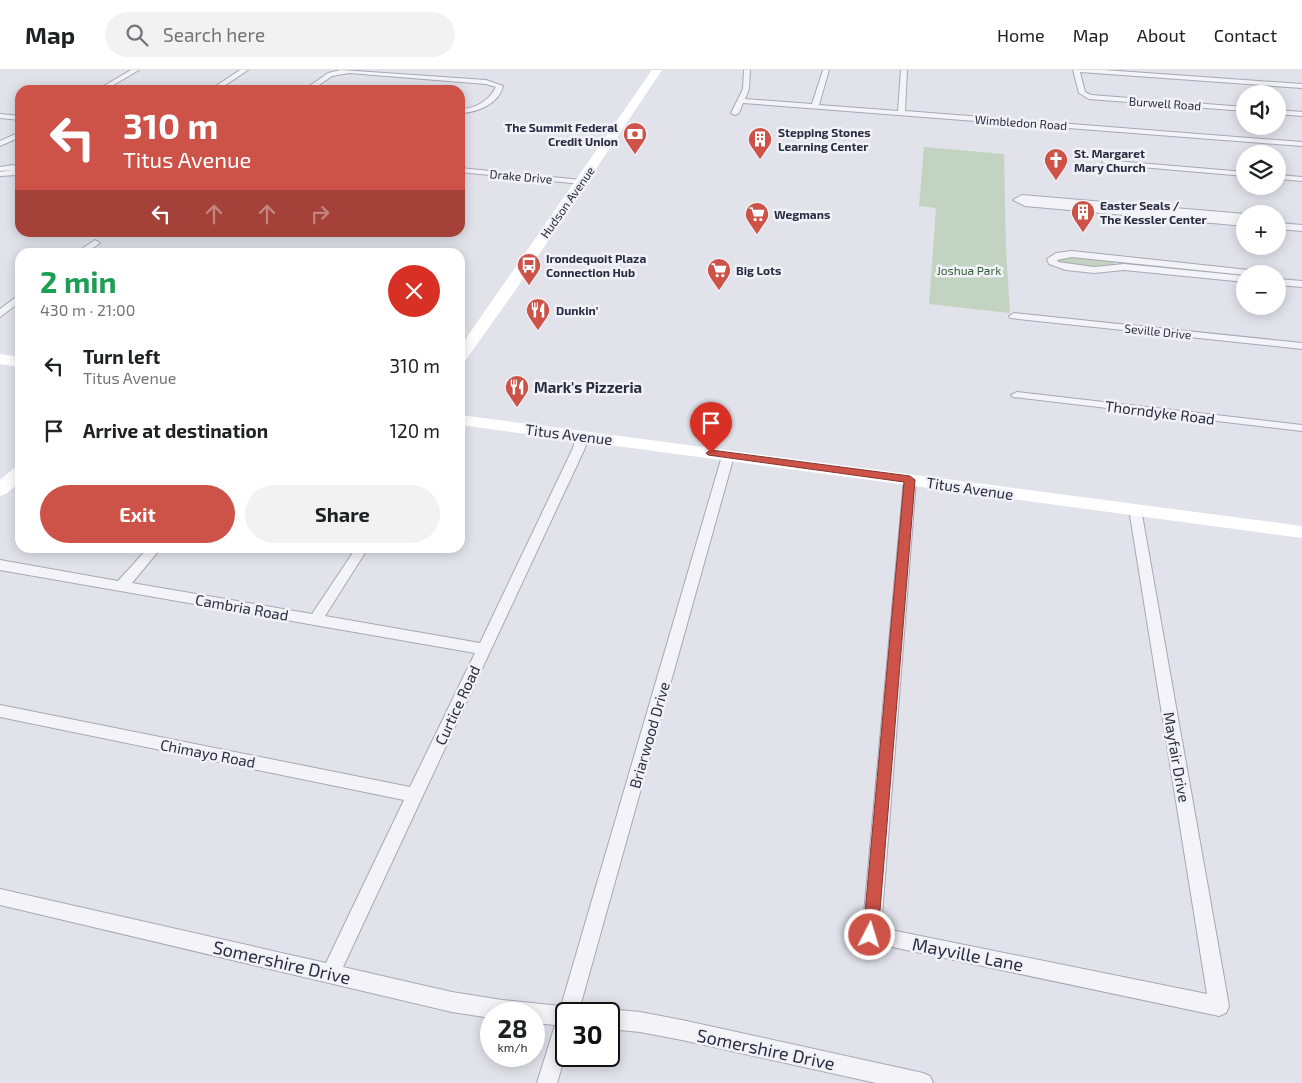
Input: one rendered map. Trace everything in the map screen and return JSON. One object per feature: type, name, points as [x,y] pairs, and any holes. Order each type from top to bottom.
[{"type":"main road","name":"Hudson Avenue","points":[[465,351],[657,70]]},
{"type":"main road","points":[[0,359],[15,361]]},
{"type":"main road","name":"Titus Avenue","points":[[465,421],[1302,532]]},
{"type":"main road","points":[[2,486],[15,476]]},
{"type":"street","points":[[109,85],[136,70]]},
{"type":"street","points":[[221,85],[245,70]]},
{"type":"street","points":[[314,85],[330,74],[352,70],[491,82],[500,86],[500,90],[479,109],[465,110]]},
{"type":"street","points":[[735,113],[746,89],[747,70]]},
{"type":"street","points":[[815,107],[826,70]]},
{"type":"street","points":[[901,113],[904,70]]},
{"type":"street","points":[[1076,70],[1302,86]]},
{"type":"street","name":"Burwell Road","points":[[1076,70],[1082,93],[1086,96],[1236,108]]},
{"type":"street","name":"Wimbledon Road","points":[[740,101],[1302,144]]},
{"type":"street","points":[[1286,113],[1302,114]]},
{"type":"street","points":[[0,116],[15,118]]},
{"type":"street","points":[[0,144],[15,136]]},
{"type":"street","points":[[1106,162],[1236,173]]},
{"type":"street","points":[[0,168],[15,168]]},
{"type":"street","name":"Drake Drive","points":[[465,170],[582,182]]},
{"type":"street","points":[[0,174],[13,173],[15,171]]},
{"type":"street","points":[[1286,178],[1302,179]]},
{"type":"street","points":[[1236,217],[1022,198],[1017,200],[1025,203],[1236,222]]},
{"type":"street","points":[[1286,221],[1302,222]]},
{"type":"street","points":[[1286,227],[1302,228]]},
{"type":"street","points":[[88,248],[95,243]]},
{"type":"street","points":[[1236,272],[1128,264],[1094,270],[1059,266],[1052,261],[1054,257],[1059,255],[1072,254],[1128,264],[1236,278]]},
{"type":"street","points":[[1286,277],[1302,278]]},
{"type":"street","points":[[1286,283],[1302,284]]},
{"type":"street","points":[[0,314],[15,302]]},
{"type":"street","name":"Seville Drive","points":[[1014,316],[1302,346]]},
{"type":"street","name":"Thorndyke Road","points":[[1017,395],[1302,428]]},
{"type":"street","name":"Curtice Road","points":[[331,974],[579,448],[582,436]]},
{"type":"street","name":"Briarwood Drive","points":[[571,1002],[728,456]]},
{"type":"street","name":"Mayville Lane","points":[[910,480],[870,935],[1220,1006]]},
{"type":"street","name":"Mayfair Drive","points":[[1135,509],[1220,1006]]},
{"type":"street","points":[[121,586],[151,553]]},
{"type":"street","points":[[316,620],[359,553]]},
{"type":"street","name":"Cambria Road","points":[[0,565],[484,649]]},
{"type":"street","name":"Chimayo Road","points":[[0,711],[415,795]]},
{"type":"street","name":"Somershire Drive","points":[[0,897],[452,1002],[502,1010],[555,1014]]},
{"type":"street","name":"Somershire Drive","points":[[620,1020],[682,1030],[923,1083]]},
{"type":"street","points":[[547,1083],[555,1056]]},
{"type":"green space","name":"Joshua Park","points":[[924,147],[1004,154],[1006,249],[1010,313],[929,304],[936,208],[919,206]]},
{"type":"green space","points":[[1065,256],[1111,261],[1116,264],[1102,268],[1057,263],[1058,259]]},
{"type":"place","name":"The Summit Federal Credit Union","points":[[635,155]]},
{"type":"place","name":"Stepping Stones Learning Center","points":[[760,160]]},
{"type":"place","name":"St. Margaret Mary Church","points":[[1056,181]]},
{"type":"place","name":"Easter Seals / The Kessler Center","points":[[1083,233]]},
{"type":"place","name":"Wegmans","points":[[757,235]]},
{"type":"place","name":"Irondequoit Plaza Connection Hub","points":[[529,286]]},
{"type":"place","name":"Big Lots","points":[[719,291]]},
{"type":"place","name":"Dunkin'","points":[[538,331]]},
{"type":"place","name":"Mark's Pizzeria","points":[[517,408]]},
{"type":"route","points":[[711,453],[910,480],[870,935]]}]
